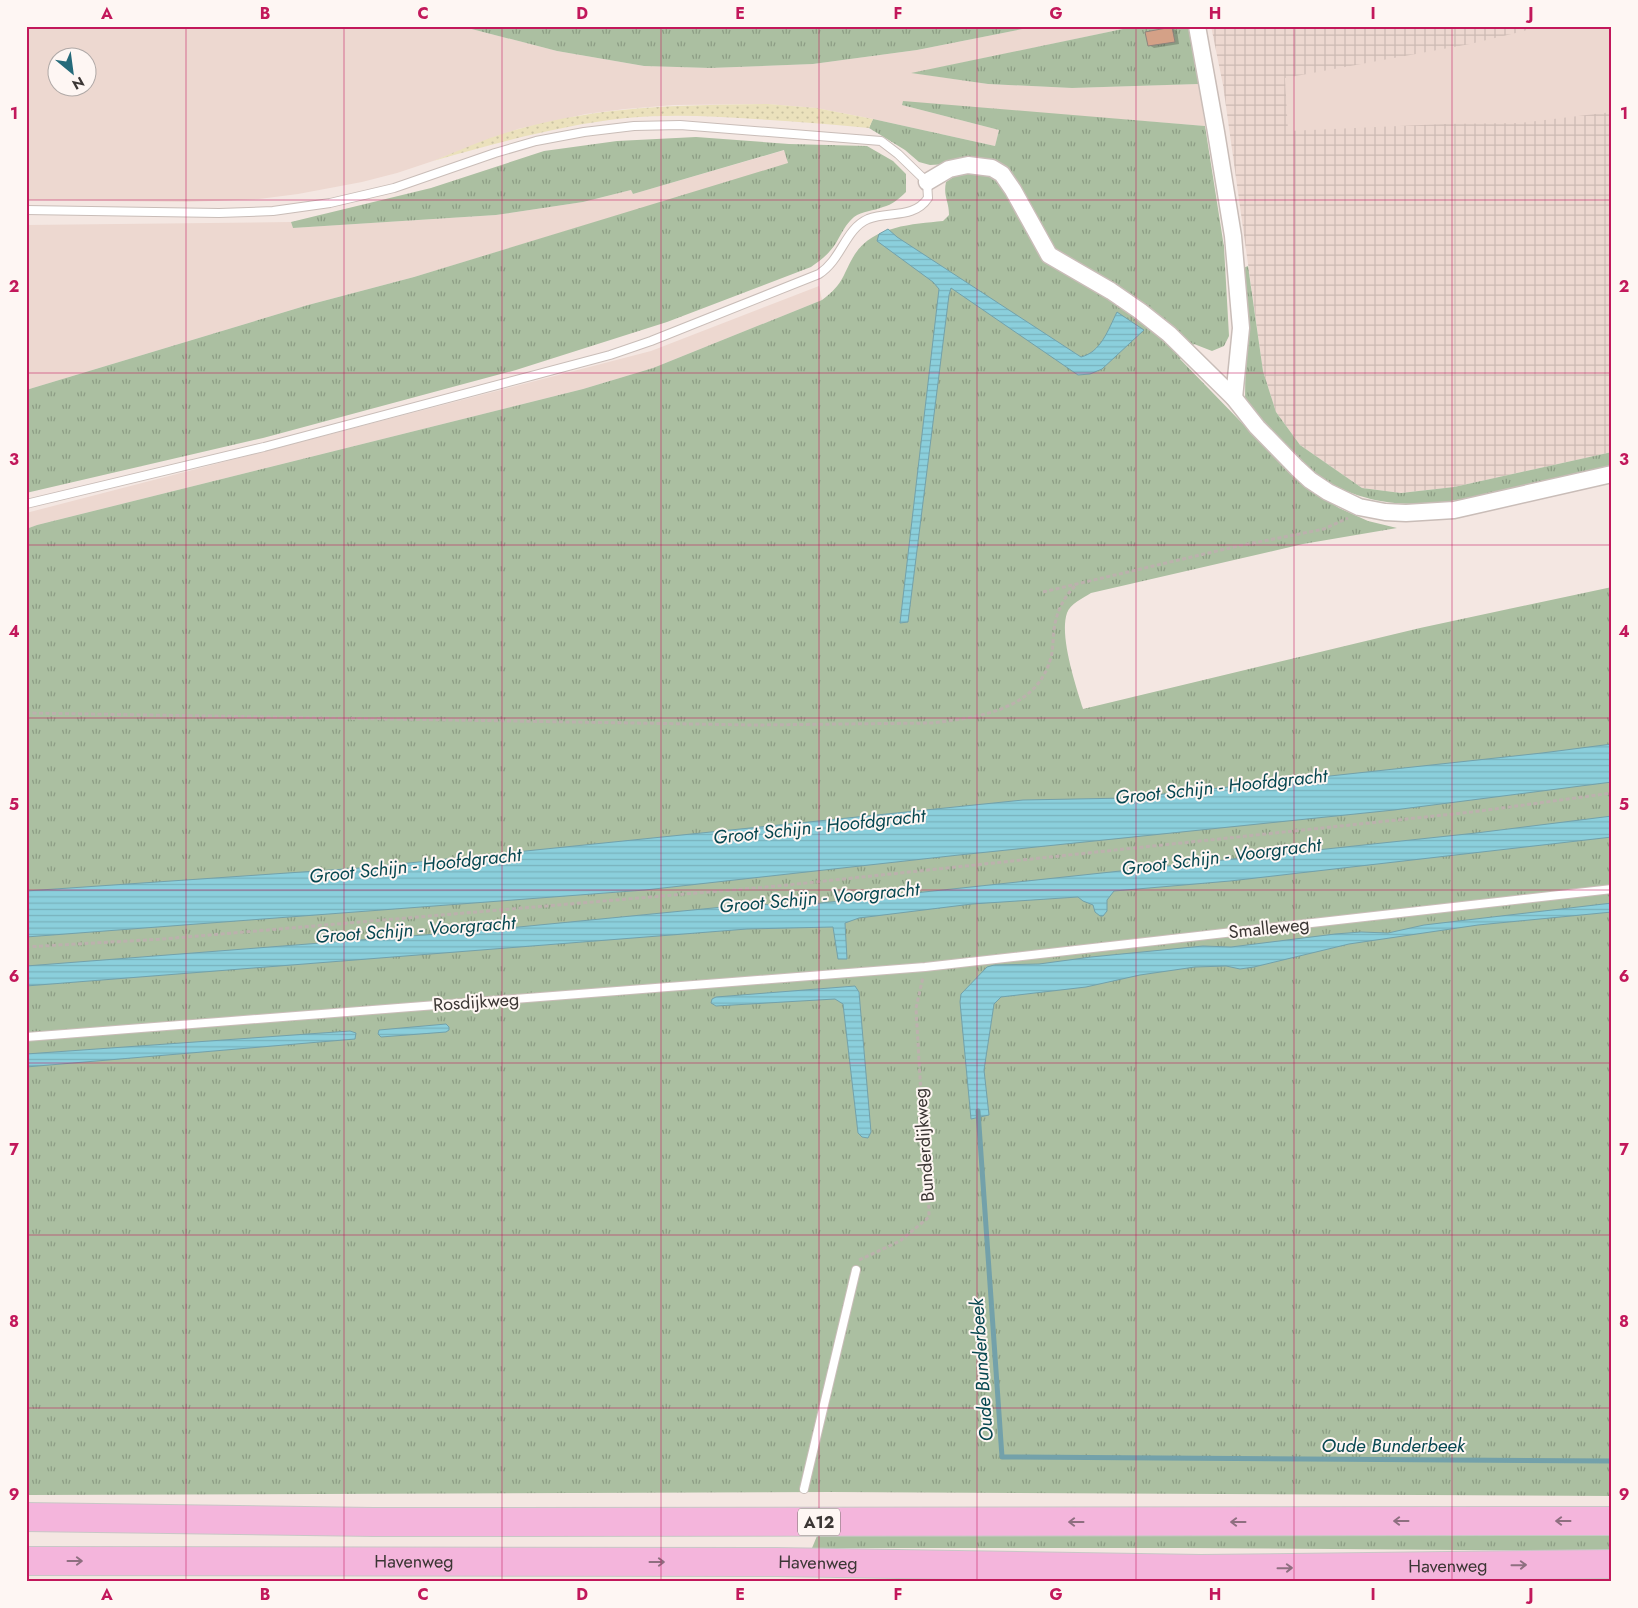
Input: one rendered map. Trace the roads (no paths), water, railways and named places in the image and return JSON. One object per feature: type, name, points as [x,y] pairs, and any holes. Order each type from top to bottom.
[{"type":"highway","name":"A12","points":[[26,1517],[373,1522],[1612,1521]]},
{"type":"highway","points":[[239,1561],[402,1577],[732,1580],[735,1582]]},
{"type":"highway","name":"Havenweg","points":[[26,1562],[777,1562],[1201,1569],[1612,1564]]},
{"type":"highway","points":[[804,1582],[809,1580],[1036,1580],[1201,1569]]},
{"type":"street","points":[[1196,26],[1233,236],[1240,328],[1234,398]]},
{"type":"street","points":[[927,182],[949,170],[968,165],[992,168],[1002,174],[1049,255],[1111,291],[1169,334],[1234,398],[1275,446],[1310,480],[1328,492],[1359,507],[1385,512],[1406,513],[1454,510],[1612,474]]},
{"type":"lane","points":[[26,210],[219,213],[273,211],[330,203],[394,188],[536,141],[584,132],[634,126],[680,126],[881,141],[898,154],[927,182],[928,198],[923,206],[913,211],[868,220],[857,226],[849,235],[836,258],[828,268],[819,274],[651,341],[610,355],[370,420],[26,504]]},
{"type":"lane","name":"Smalleweg","points":[[926,967],[1612,889]]},
{"type":"lane","name":"Rosdijkweg","points":[[26,1038],[926,967]]},
{"type":"lane","points":[[804,1488],[856,1270]]},
{"type":"water","points":[[888,229],[897,237],[1081,357],[1099,345],[1117,312],[1144,330],[1102,369],[1090,374],[1078,375],[951,288],[908,622],[900,623],[939,289],[933,282],[877,241],[879,234]]},
{"type":"water","name":"Groot Schijn - Hoofdgracht","points":[[1612,744],[1612,782],[1394,810],[645,890],[26,937],[26,891],[360,868],[1023,800],[1127,798]]},
{"type":"water","points":[[1612,816],[1612,837],[1230,881],[1114,891],[1107,900],[1107,911],[1103,916],[1095,912],[1093,905],[1078,897],[972,904],[859,918],[845,923],[847,959],[838,959],[833,927],[747,929],[26,986],[26,966],[488,930],[754,904],[793,906],[1476,833]]},
{"type":"water","points":[[1612,903],[1612,912],[1478,925],[1349,944],[1254,967],[1240,969],[1226,966],[1195,967],[1140,975],[1086,987],[1001,997],[994,1004],[984,1070],[989,1115],[971,1119],[960,1002],[961,994],[987,967],[994,965],[1039,964],[1203,946],[1231,947],[1335,934],[1361,932],[1388,933],[1424,925]]},
{"type":"water","points":[[855,986],[859,992],[871,1132],[868,1138],[862,1137],[858,1133],[843,1004],[835,999],[716,1006],[711,1003],[712,999],[716,997]]},
{"type":"water","points":[[446,1024],[449,1030],[446,1032],[381,1037],[378,1034],[379,1030]]},
{"type":"water","points":[[350,1031],[356,1033],[355,1039],[26,1067],[26,1054]]},
{"type":"waterway","name":"Oude Bunderbeek","points":[[978,1111],[1002,1457],[1612,1461]]},
{"type":"water label","name":"Groot Schijn - Voorgracht","points":[[1221,856]]},
{"type":"water label","name":"Groot Schijn - Voorgracht","points":[[819,897]]},
{"type":"water label","name":"Groot Schijn - Voorgracht","points":[[415,929]]}]
